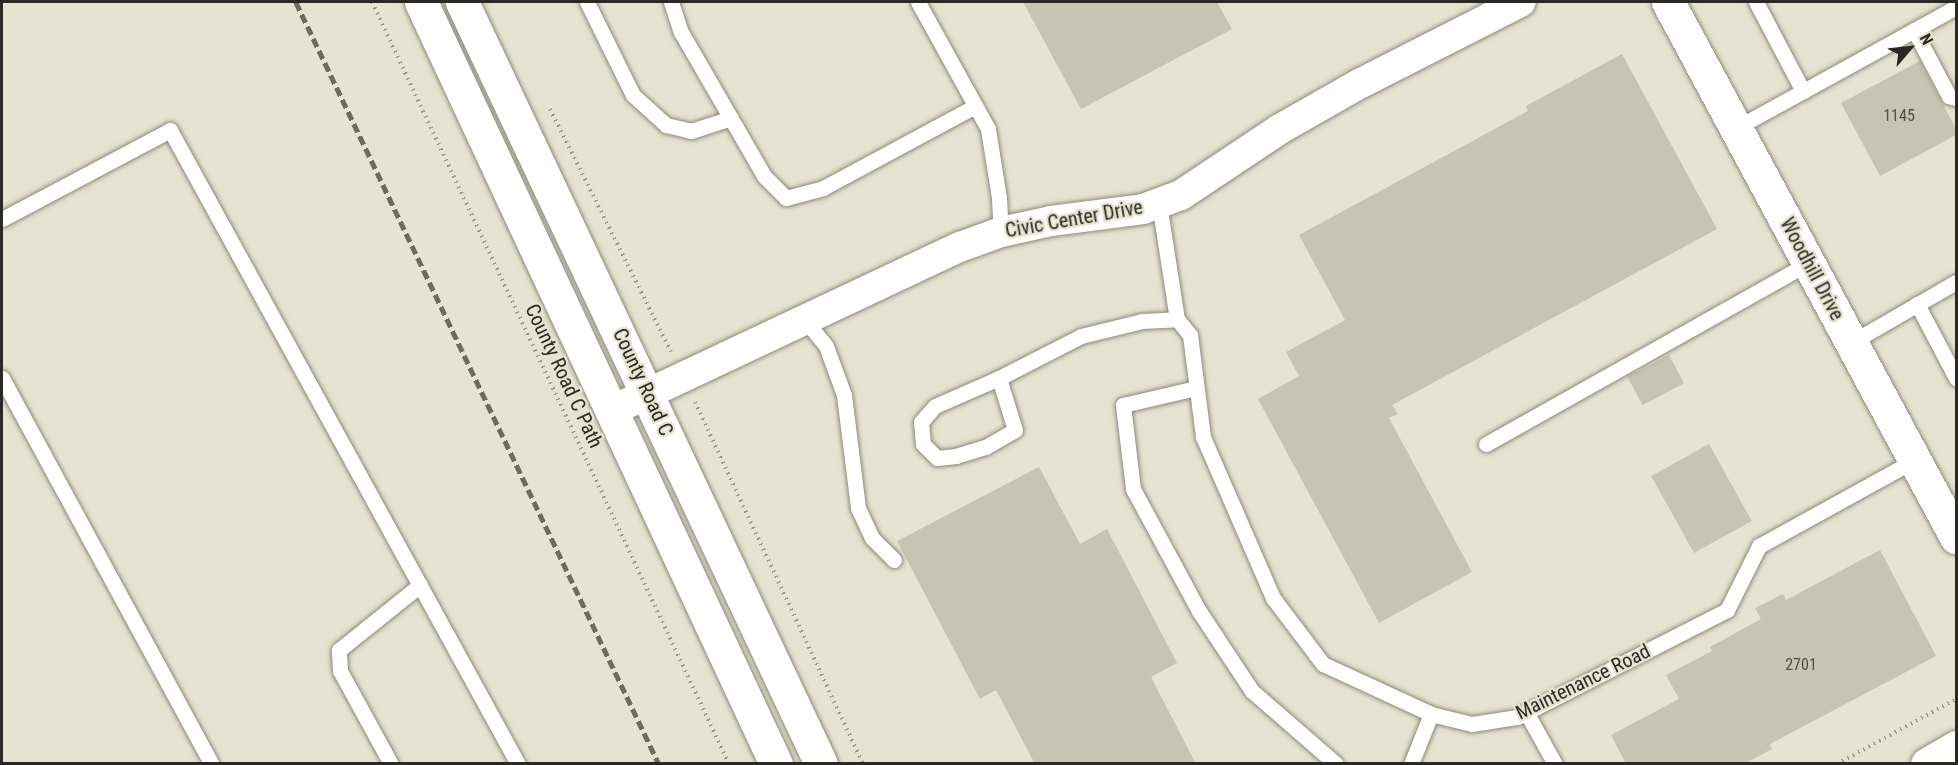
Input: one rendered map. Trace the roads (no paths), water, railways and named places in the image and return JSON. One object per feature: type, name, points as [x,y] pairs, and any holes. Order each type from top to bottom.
[{"type":"main road","name":"County Road C","points":[[421,2],[776,764]]},
{"type":"main road","name":"County Road C","points":[[462,2],[821,764]]},
{"type":"main road","name":"Woodhill Drive","points":[[1668,2],[1915,460],[1953,521]]},
{"type":"main road","points":[[1927,764],[1956,747]]},
{"type":"street","name":"Civic Center Drive","points":[[613,410],[683,375],[960,247],[1001,232],[1051,221],[1143,209],[1181,195],[1280,129],[1361,83],[1521,2]]},
{"type":"lane","points":[[587,2],[633,95],[666,125],[691,131],[731,118]]},
{"type":"lane","points":[[671,2],[681,32],[764,176],[786,198],[823,188],[975,106]]},
{"type":"lane","points":[[918,2],[988,129],[999,198],[1001,232]]},
{"type":"lane","points":[[1756,2],[1803,91]]},
{"type":"lane","points":[[1736,128],[1956,7]]},
{"type":"lane","points":[[1914,30],[1949,96],[1956,98]]},
{"type":"lane","points":[[2,219],[170,130],[518,764]]},
{"type":"lane","points":[[999,378],[1015,430],[985,447],[956,456],[937,458],[923,444],[921,422],[935,406],[999,378],[1081,336],[1142,321],[1177,319],[1159,203]]},
{"type":"lane","points":[[1486,444],[1809,263]]},
{"type":"lane","points":[[1852,342],[1956,282]]},
{"type":"lane","points":[[1917,304],[1956,378]]},
{"type":"lane","name":"Maintenance Road","points":[[1177,319],[1190,335],[1203,437],[1273,598],[1323,664],[1431,714],[1472,724],[1517,717],[1727,610],[1759,546],[1915,460]]},
{"type":"lane","points":[[805,320],[826,346],[836,368],[844,395],[858,508],[872,538],[894,560]]},
{"type":"lane","points":[[2,378],[212,764]]},
{"type":"lane","points":[[1196,388],[1123,405],[1133,489],[1199,611],[1252,691],[1336,764]]},
{"type":"lane","points":[[391,764],[340,671],[339,650],[420,585]]},
{"type":"lane","points":[[1526,712],[1555,764]]},
{"type":"lane","points":[[1411,764],[1431,714]]},
{"type":"railway","points":[[296,2],[659,764]]}]
